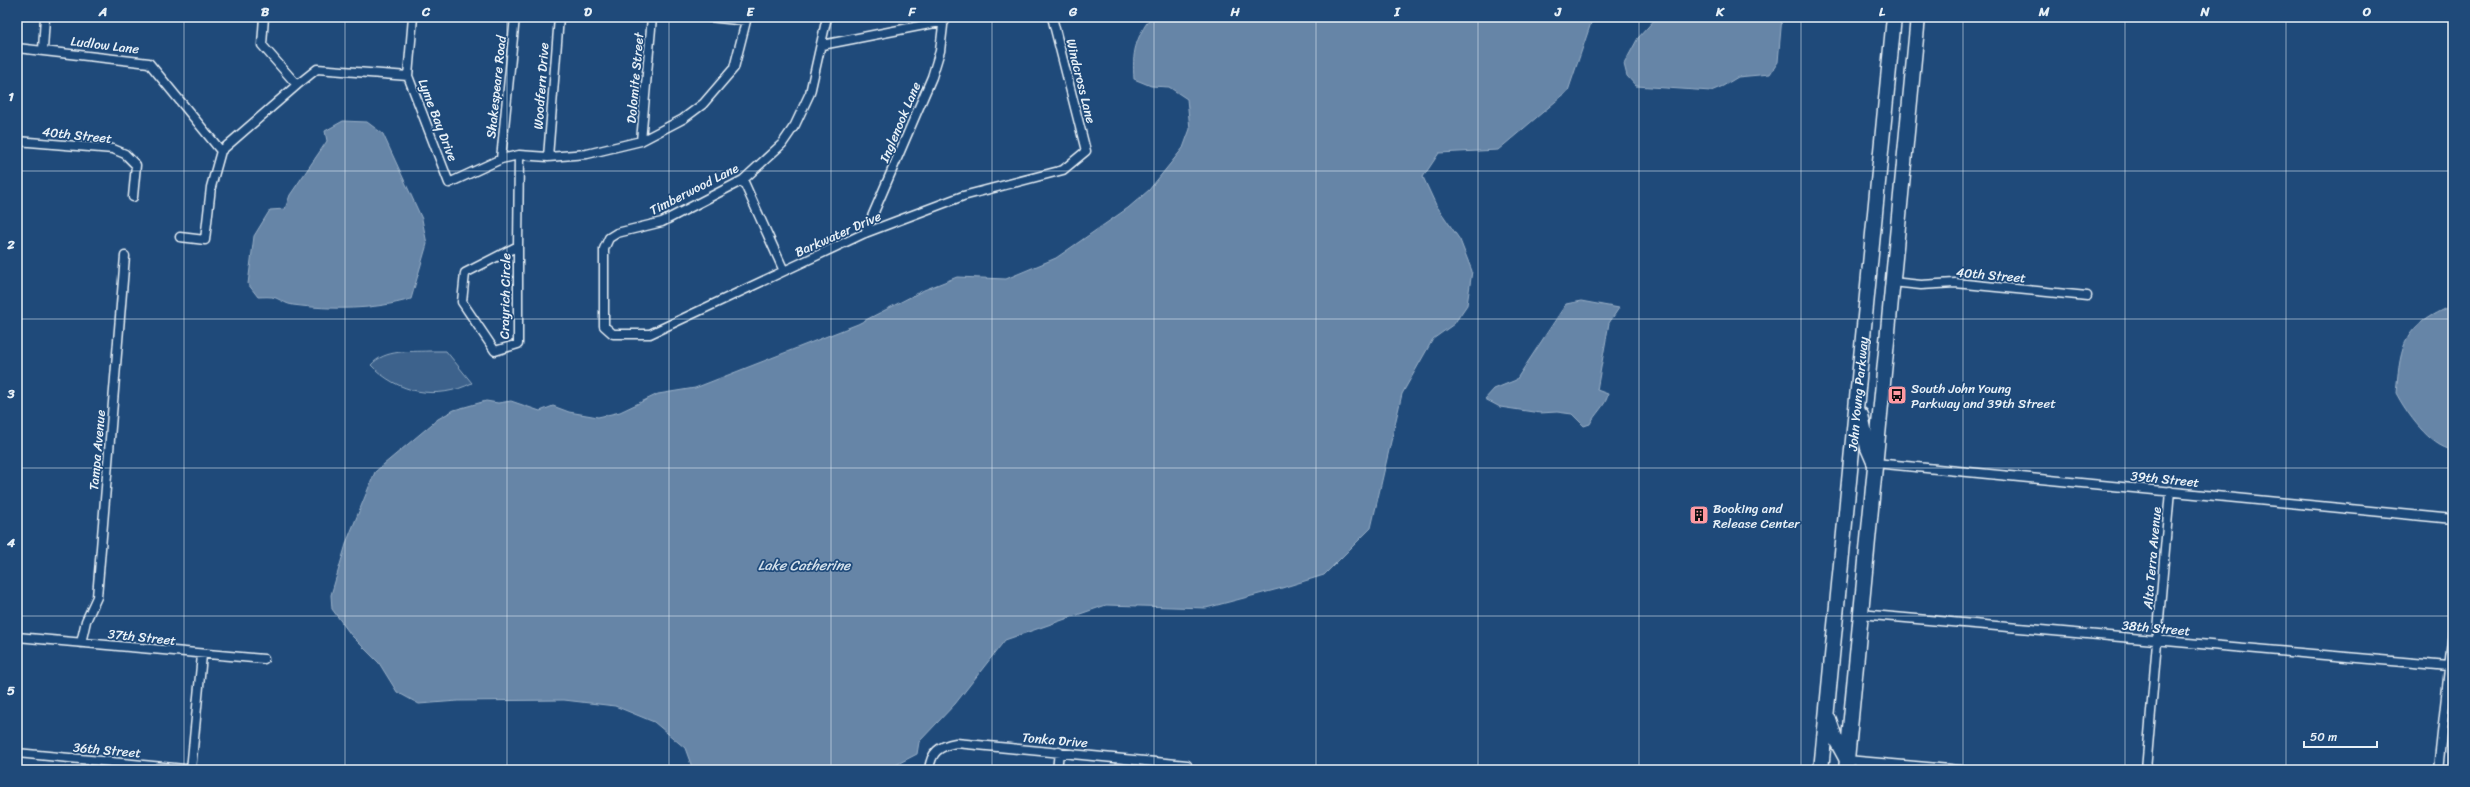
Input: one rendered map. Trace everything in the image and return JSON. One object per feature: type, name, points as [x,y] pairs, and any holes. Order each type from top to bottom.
[{"type":"highway","name":"John Young Parkway","points":[[1821,770],[1894,17]]},
{"type":"highway","name":"John Young Parkway","points":[[1846,765],[1918,17]]},
{"type":"highway","points":[[1858,397],[1868,448],[1875,463]]},
{"type":"highway","points":[[1827,714],[1846,765]]},
{"type":"street","points":[[43,50],[45,17]]},
{"type":"street","points":[[264,17],[262,45],[297,85]]},
{"type":"street","points":[[408,76],[413,17]]},
{"type":"street","name":"Shakespeare Road","points":[[501,160],[515,17]]},
{"type":"street","name":"Woodfern Drive","points":[[548,157],[558,17]]},
{"type":"street","name":"Dolomite Street","points":[[641,141],[652,17]]},
{"type":"street","points":[[501,160],[519,155],[548,157],[587,154],[641,141],[683,119],[703,104],[734,68],[746,21],[709,17]]},
{"type":"street","name":"Timberwood Lane","points":[[604,326],[604,249],[609,238],[617,233],[662,222],[743,180],[782,144],[795,126],[810,93],[822,45],[827,17]]},
{"type":"street","name":"Windcross Lane","points":[[1052,17],[1086,151]]},
{"type":"street","points":[[822,45],[945,19]]},
{"type":"street","name":"Inglenook Lane","points":[[865,233],[932,78],[945,19]]},
{"type":"street","name":"Ludlow Lane","points":[[17,48],[149,63],[221,151]]},
{"type":"street","name":"Lyme Bay Drive","points":[[221,151],[317,69],[408,76],[449,183],[501,160]]},
{"type":"street","name":"40th Street","points":[[17,141],[113,149],[132,160],[136,166],[133,197]]},
{"type":"street","points":[[180,237],[205,240],[211,187],[221,151]]},
{"type":"street","name":"Barkwater Drive","points":[[604,326],[613,334],[650,334],[865,233],[963,196],[1063,170],[1086,151]]},
{"type":"street","name":"Crayrich Circle","points":[[518,246],[465,273],[462,302],[495,351],[518,344],[519,155]]},
{"type":"street","points":[[743,180],[784,271]]},
{"type":"street","name":"Tampa Avenue","points":[[81,643],[86,621],[97,597],[125,256]]},
{"type":"street","name":"40th Street","points":[[1892,282],[1921,285],[1955,283],[2087,296]]},
{"type":"street","name":"39th Street","points":[[1875,463],[2453,519]]},
{"type":"street","name":"Alta Terra Avenue","points":[[2146,770],[2170,491]]},
{"type":"street","name":"38th Street","points":[[1860,614],[2449,666]]},
{"type":"street","points":[[2438,770],[2453,632]]},
{"type":"street","name":"37th Street","points":[[17,637],[202,655],[264,659]]},
{"type":"street","points":[[191,770],[202,655]]},
{"type":"street","name":"Tonka Drive","points":[[929,766],[938,748],[956,743],[1059,752],[1187,768]]},
{"type":"street","points":[[1057,770],[1059,752]]},
{"type":"street","name":"36th Street","points":[[17,753],[195,770]]},
{"type":"street","points":[[1846,765],[1961,770]]},
{"type":"shaded area","points":[[446,351],[472,383],[459,389],[445,392],[432,393],[418,391],[405,388],[393,382],[381,375],[371,365],[383,356],[398,352]]},
{"type":"water","name":"Lake Catherine","points":[[1151,17],[1593,17],[1568,91],[1498,150],[1439,153],[1423,177],[1436,205],[1460,240],[1472,271],[1467,305],[1454,324],[1433,339],[1402,394],[1371,528],[1324,575],[1282,588],[1206,608],[1106,605],[1005,640],[955,704],[919,742],[917,754],[886,770],[693,770],[685,748],[654,722],[615,706],[564,700],[458,701],[419,704],[397,692],[379,663],[351,635],[332,609],[331,595],[347,541],[375,472],[438,419],[454,410],[486,401],[498,403],[511,401],[540,411],[553,406],[569,412],[598,417],[620,412],[658,394],[695,388],[858,324],[924,290],[957,277],[1006,279],[1056,258],[1128,208],[1149,190],[1183,148],[1190,129],[1187,99],[1169,87],[1151,86],[1134,79],[1134,54],[1136,46],[1141,32]]},
{"type":"water","points":[[1657,17],[1782,17],[1778,62],[1770,74],[1738,77],[1711,91],[1636,86],[1627,76],[1624,64],[1638,38]]},
{"type":"water","points":[[343,121],[367,122],[383,134],[422,219],[427,244],[411,299],[397,303],[367,307],[322,308],[293,305],[274,297],[258,297],[248,284],[254,236],[270,210],[285,209],[290,195],[327,141],[325,131]]},
{"type":"water","points":[[1581,301],[1619,308],[1609,323],[1597,390],[1608,394],[1607,398],[1590,424],[1584,426],[1572,414],[1557,412],[1540,413],[1500,407],[1485,399],[1494,389],[1516,380],[1566,304]]},
{"type":"water","points":[[2453,305],[2453,450],[2444,447],[2427,436],[2412,419],[2396,393],[2400,360],[2408,337],[2424,320]]},
{"type":"place","name":"South John Young Parkway and 39th Street","points":[[1897,395]]},
{"type":"place","name":"Booking and Release Center","points":[[1699,515]]}]
